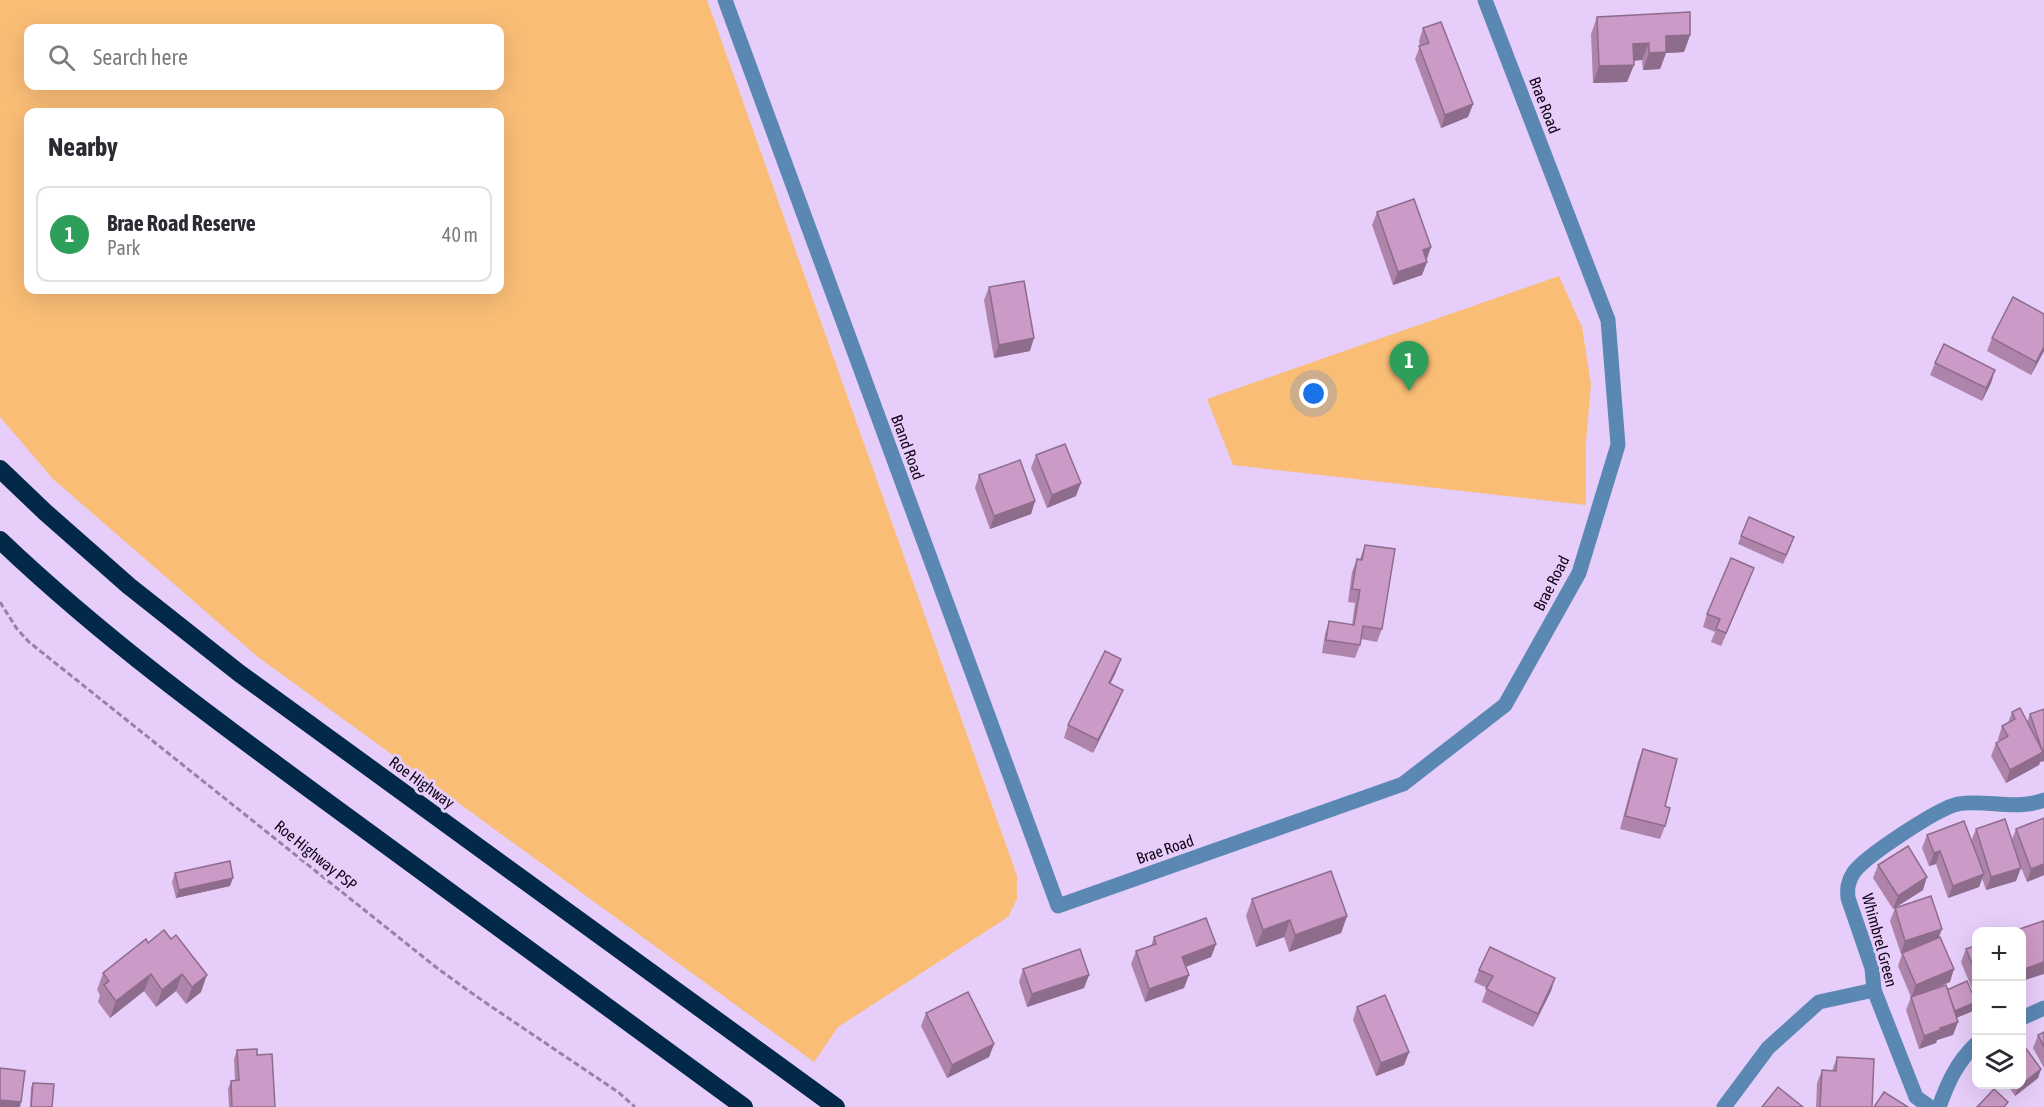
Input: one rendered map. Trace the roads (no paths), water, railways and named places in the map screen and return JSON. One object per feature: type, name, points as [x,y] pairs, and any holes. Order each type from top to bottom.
[{"type":"highway","name":"Roe Highway","points":[[0,469],[45,513],[129,586],[239,673],[836,1107]]},
{"type":"highway","points":[[0,540],[30,569],[128,652],[230,730],[744,1107]]},
{"type":"street","name":"Brand Road","points":[[725,0],[1058,906]]},
{"type":"street","name":"Brae Road","points":[[1058,906],[1402,784],[1505,705],[1579,573],[1618,445],[1608,320],[1485,0]]},
{"type":"street","name":"Whimbrel Green","points":[[1930,1107],[1916,1097],[1874,990],[1872,968],[1847,889],[1855,871],[1861,864],[1945,808],[1967,803],[2028,805],[2044,800]]},
{"type":"street","points":[[1724,1107],[1768,1048],[1819,1002],[1874,990]]},
{"type":"street","points":[[2026,1016],[2044,1008]]},
{"type":"street","points":[[1939,1107],[1949,1079],[1958,1064],[1972,1049]]},
{"type":"place","name":"Brae Road Reserve","points":[[1409,391]]}]
